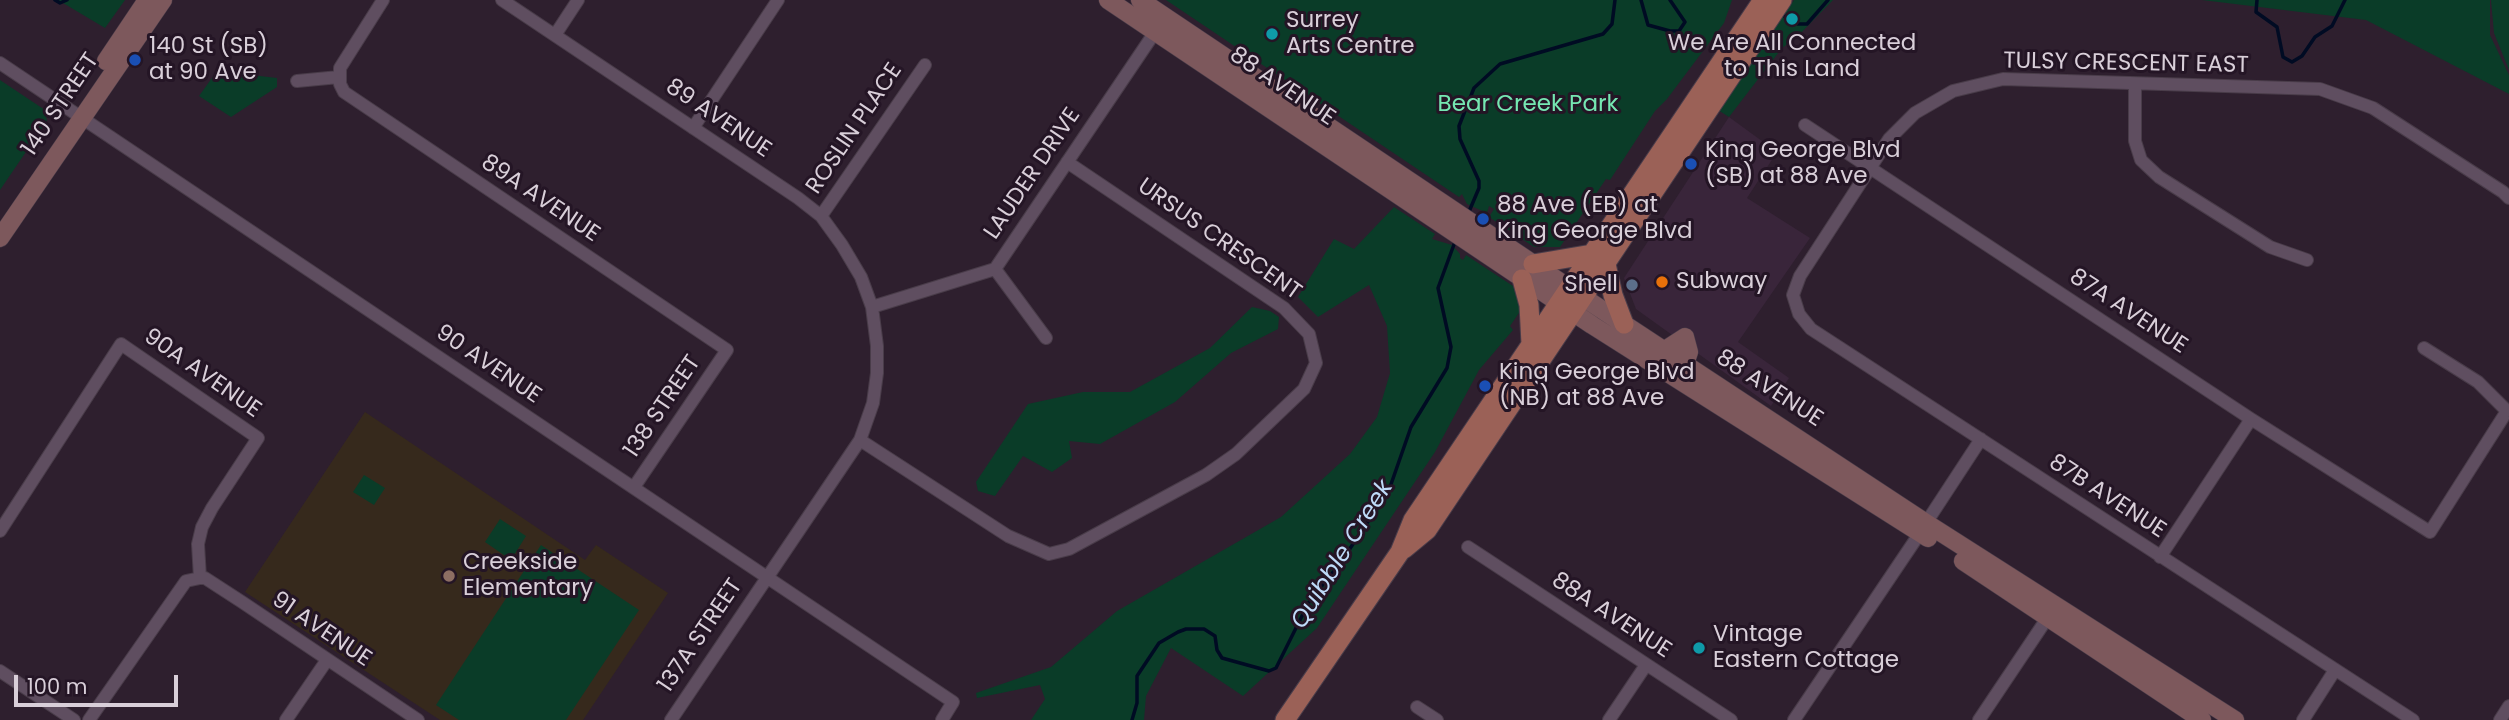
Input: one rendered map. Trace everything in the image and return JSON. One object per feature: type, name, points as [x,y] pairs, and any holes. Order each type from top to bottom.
[{"type":"main road","name":"140 STREET","points":[[0,238],[147,0]]},
{"type":"main road","name":"140 STREET","points":[[0,220],[163,0]]},
{"type":"main road","name":"88 AVENUE","points":[[1108,0],[1923,528],[2235,720]]},
{"type":"main road","name":"88 AVENUE","points":[[1140,0],[1461,227]]},
{"type":"main road","points":[[1753,29],[1763,0]]},
{"type":"main road","points":[[1400,552],[1427,530],[1571,300],[1753,29],[1782,0]]},
{"type":"main road","points":[[1155,32],[1179,27]]},
{"type":"main road","points":[[1531,344],[1527,271],[1599,259]]},
{"type":"main road","points":[[1599,259],[1624,324]]},
{"type":"main road","name":"88 AVENUE","points":[[1571,300],[1624,324],[1665,350],[1685,337],[1689,352],[1685,364],[2048,617],[2202,720]]},
{"type":"main road","points":[[1285,720],[1400,552],[1413,520],[1531,344],[1571,300]]},
{"type":"street","points":[[297,81],[339,76],[344,61],[383,0]]},
{"type":"street","name":"89 AVENUE","points":[[502,0],[821,216],[842,244],[861,277],[872,307],[877,373],[873,403],[860,440]]},
{"type":"street","points":[[555,35],[578,0]]},
{"type":"street","points":[[693,128],[778,0]]},
{"type":"street","name":"LAUDER DRIVE","points":[[872,307],[995,268],[1155,32]]},
{"type":"street","name":"90 AVENUE","points":[[0,63],[953,702],[942,720]]},
{"type":"street","name":"ROSLIN PLACE","points":[[821,216],[925,65]]},
{"type":"street","name":"89A AVENUE","points":[[339,76],[344,92],[727,350]]},
{"type":"street","name":"TULSY CRESCENT EAST","points":[[1793,296],[1800,276],[1889,139],[1915,113],[1953,91],[2003,79],[2320,89],[2373,108],[2509,198]]},
{"type":"street","points":[[2135,84],[2135,141],[2141,160],[2159,177],[2270,247],[2307,260]]},
{"type":"street","name":"87A AVENUE","points":[[1805,125],[2251,419],[2430,533],[2508,411]]},
{"type":"street","name":"URSUS CRESCENT","points":[[860,440],[1008,536],[1049,554],[1069,549],[1206,475],[1236,454],[1304,389],[1316,363],[1308,334],[1284,308],[1067,162]]},
{"type":"street","points":[[995,268],[1046,338]]},
{"type":"street","name":"87B AVENUE","points":[[1793,296],[1799,314],[1811,329],[2413,720]]},
{"type":"street","name":"90A AVENUE","points":[[0,531],[121,344],[258,438],[202,527],[198,544],[200,578]]},
{"type":"street","points":[[2424,348],[2478,382],[2508,411]]},
{"type":"street","name":"138 STREET","points":[[634,487],[727,350]]},
{"type":"street","points":[[2160,557],[2251,419]]},
{"type":"street","points":[[1794,720],[1981,439]]},
{"type":"street","name":"137A STREET","points":[[671,720],[860,440]]},
{"type":"street","name":"88A AVENUE","points":[[1468,547],[1731,720]]},
{"type":"street","points":[[89,720],[186,581],[200,578]]},
{"type":"street","name":"91 AVENUE","points":[[200,578],[205,578],[418,720]]},
{"type":"street","points":[[1979,720],[2048,617]]},
{"type":"street","points":[[286,720],[327,660]]},
{"type":"street","points":[[1609,720],[1646,665]]},
{"type":"street","points":[[2303,720],[2335,670]]},
{"type":"street","points":[[0,671],[74,720]]},
{"type":"street","points":[[2500,720],[2509,706]]},
{"type":"street","points":[[1417,707],[1437,720]]},
{"type":"shaded area","points":[[1729,117],[1777,152],[1747,198],[1810,238],[1738,342],[1789,378],[1771,406],[1636,309],[1624,278]]},
{"type":"shaded area","name":"Creekside Elementary","points":[[365,412],[585,560],[596,545],[668,593],[583,720],[440,720],[245,592]]},
{"type":"green space","points":[[58,0],[125,0],[105,28]]},
{"type":"green space","name":"Bear Creek Park","points":[[1166,0],[1732,0],[1724,23],[1655,111],[1610,180],[1606,179],[1560,247],[1534,247],[1489,217],[1494,209],[1489,206],[1487,213],[1467,204],[1462,194],[1459,197]]},
{"type":"green space","points":[[1794,0],[1833,0],[1796,38],[1782,48],[1729,117],[1718,110]]},
{"type":"green space","points":[[2202,0],[2490,0],[2490,35],[2509,75],[2509,94],[2366,20]]},
{"type":"green space","points":[[2491,0],[2509,0],[2509,70],[2494,33]]},
{"type":"green space","points":[[217,71],[277,78],[277,87],[231,117],[199,96]]},
{"type":"green space","points":[[0,80],[45,110],[47,121],[0,190]]},
{"type":"green space","points":[[1394,207],[1435,234],[1432,239],[1452,245],[1463,260],[1466,255],[1513,286],[1521,310],[1510,326],[1513,330],[1479,370],[1435,452],[1317,628],[1243,696],[1171,648],[1146,696],[1144,720],[1031,720],[1045,699],[1040,685],[977,698],[976,693],[1051,667],[1117,611],[1281,517],[1350,454],[1377,417],[1390,373],[1387,326],[1369,285],[1318,317],[1298,297],[1334,239],[1354,249]]},
{"type":"green space","points":[[1252,307],[1270,311],[1279,317],[1278,329],[1231,353],[1175,402],[1100,444],[1069,441],[1072,458],[1052,472],[1023,456],[995,496],[978,491],[976,482],[1028,404],[1083,392],[1130,392],[1210,348]]},
{"type":"green space","points":[[364,475],[385,488],[374,505],[353,492]]},
{"type":"green space","points":[[500,519],[526,536],[511,560],[485,542]]},
{"type":"green space","points":[[541,545],[639,610],[566,720],[459,720],[436,705]]},
{"type":"waterway","points":[[55,0],[60,3],[67,0]]},
{"type":"waterway","name":"Quibble Creek","points":[[1468,214],[1479,188],[1479,181],[1460,139],[1459,126],[1474,88],[1500,64],[1603,34],[1612,24],[1615,0]]},
{"type":"waterway","points":[[1641,0],[1648,25],[1679,31],[1685,22],[1670,0]]},
{"type":"waterway","points":[[1781,14],[1798,24],[1807,24],[1828,0]]},
{"type":"waterway","points":[[2257,0],[2256,12],[2277,27],[2283,57],[2292,62],[2302,56],[2315,37],[2332,26],[2345,0]]},
{"type":"waterway","name":"Quibble Creek","points":[[1132,720],[1137,703],[1137,676],[1159,643],[1186,629],[1204,629],[1215,636],[1217,650],[1222,658],[1269,671],[1276,668],[1309,602],[1341,562],[1389,490],[1411,427],[1447,368],[1451,347],[1438,288],[1456,239]]},
{"type":"place","name":"We Are All Connected to This Land","points":[[1792,19]]},
{"type":"place","name":"Surrey Arts Centre","points":[[1272,34]]},
{"type":"place","name":"140 St (SB) at 90 Ave","points":[[135,60]]},
{"type":"place","name":"King George Blvd (SB) at 88 Ave","points":[[1691,164]]},
{"type":"place","name":"88 Ave (EB) at King George Blvd","points":[[1483,219]]},
{"type":"place","name":"Subway","points":[[1662,282]]},
{"type":"place","name":"Shell","points":[[1632,285]]},
{"type":"place","name":"King George Blvd (NB) at 88 Ave","points":[[1485,386]]},
{"type":"place","name":"Creekside Elementary","points":[[449,576]]},
{"type":"place","name":"Vintage Eastern Cottage","points":[[1699,648]]}]
